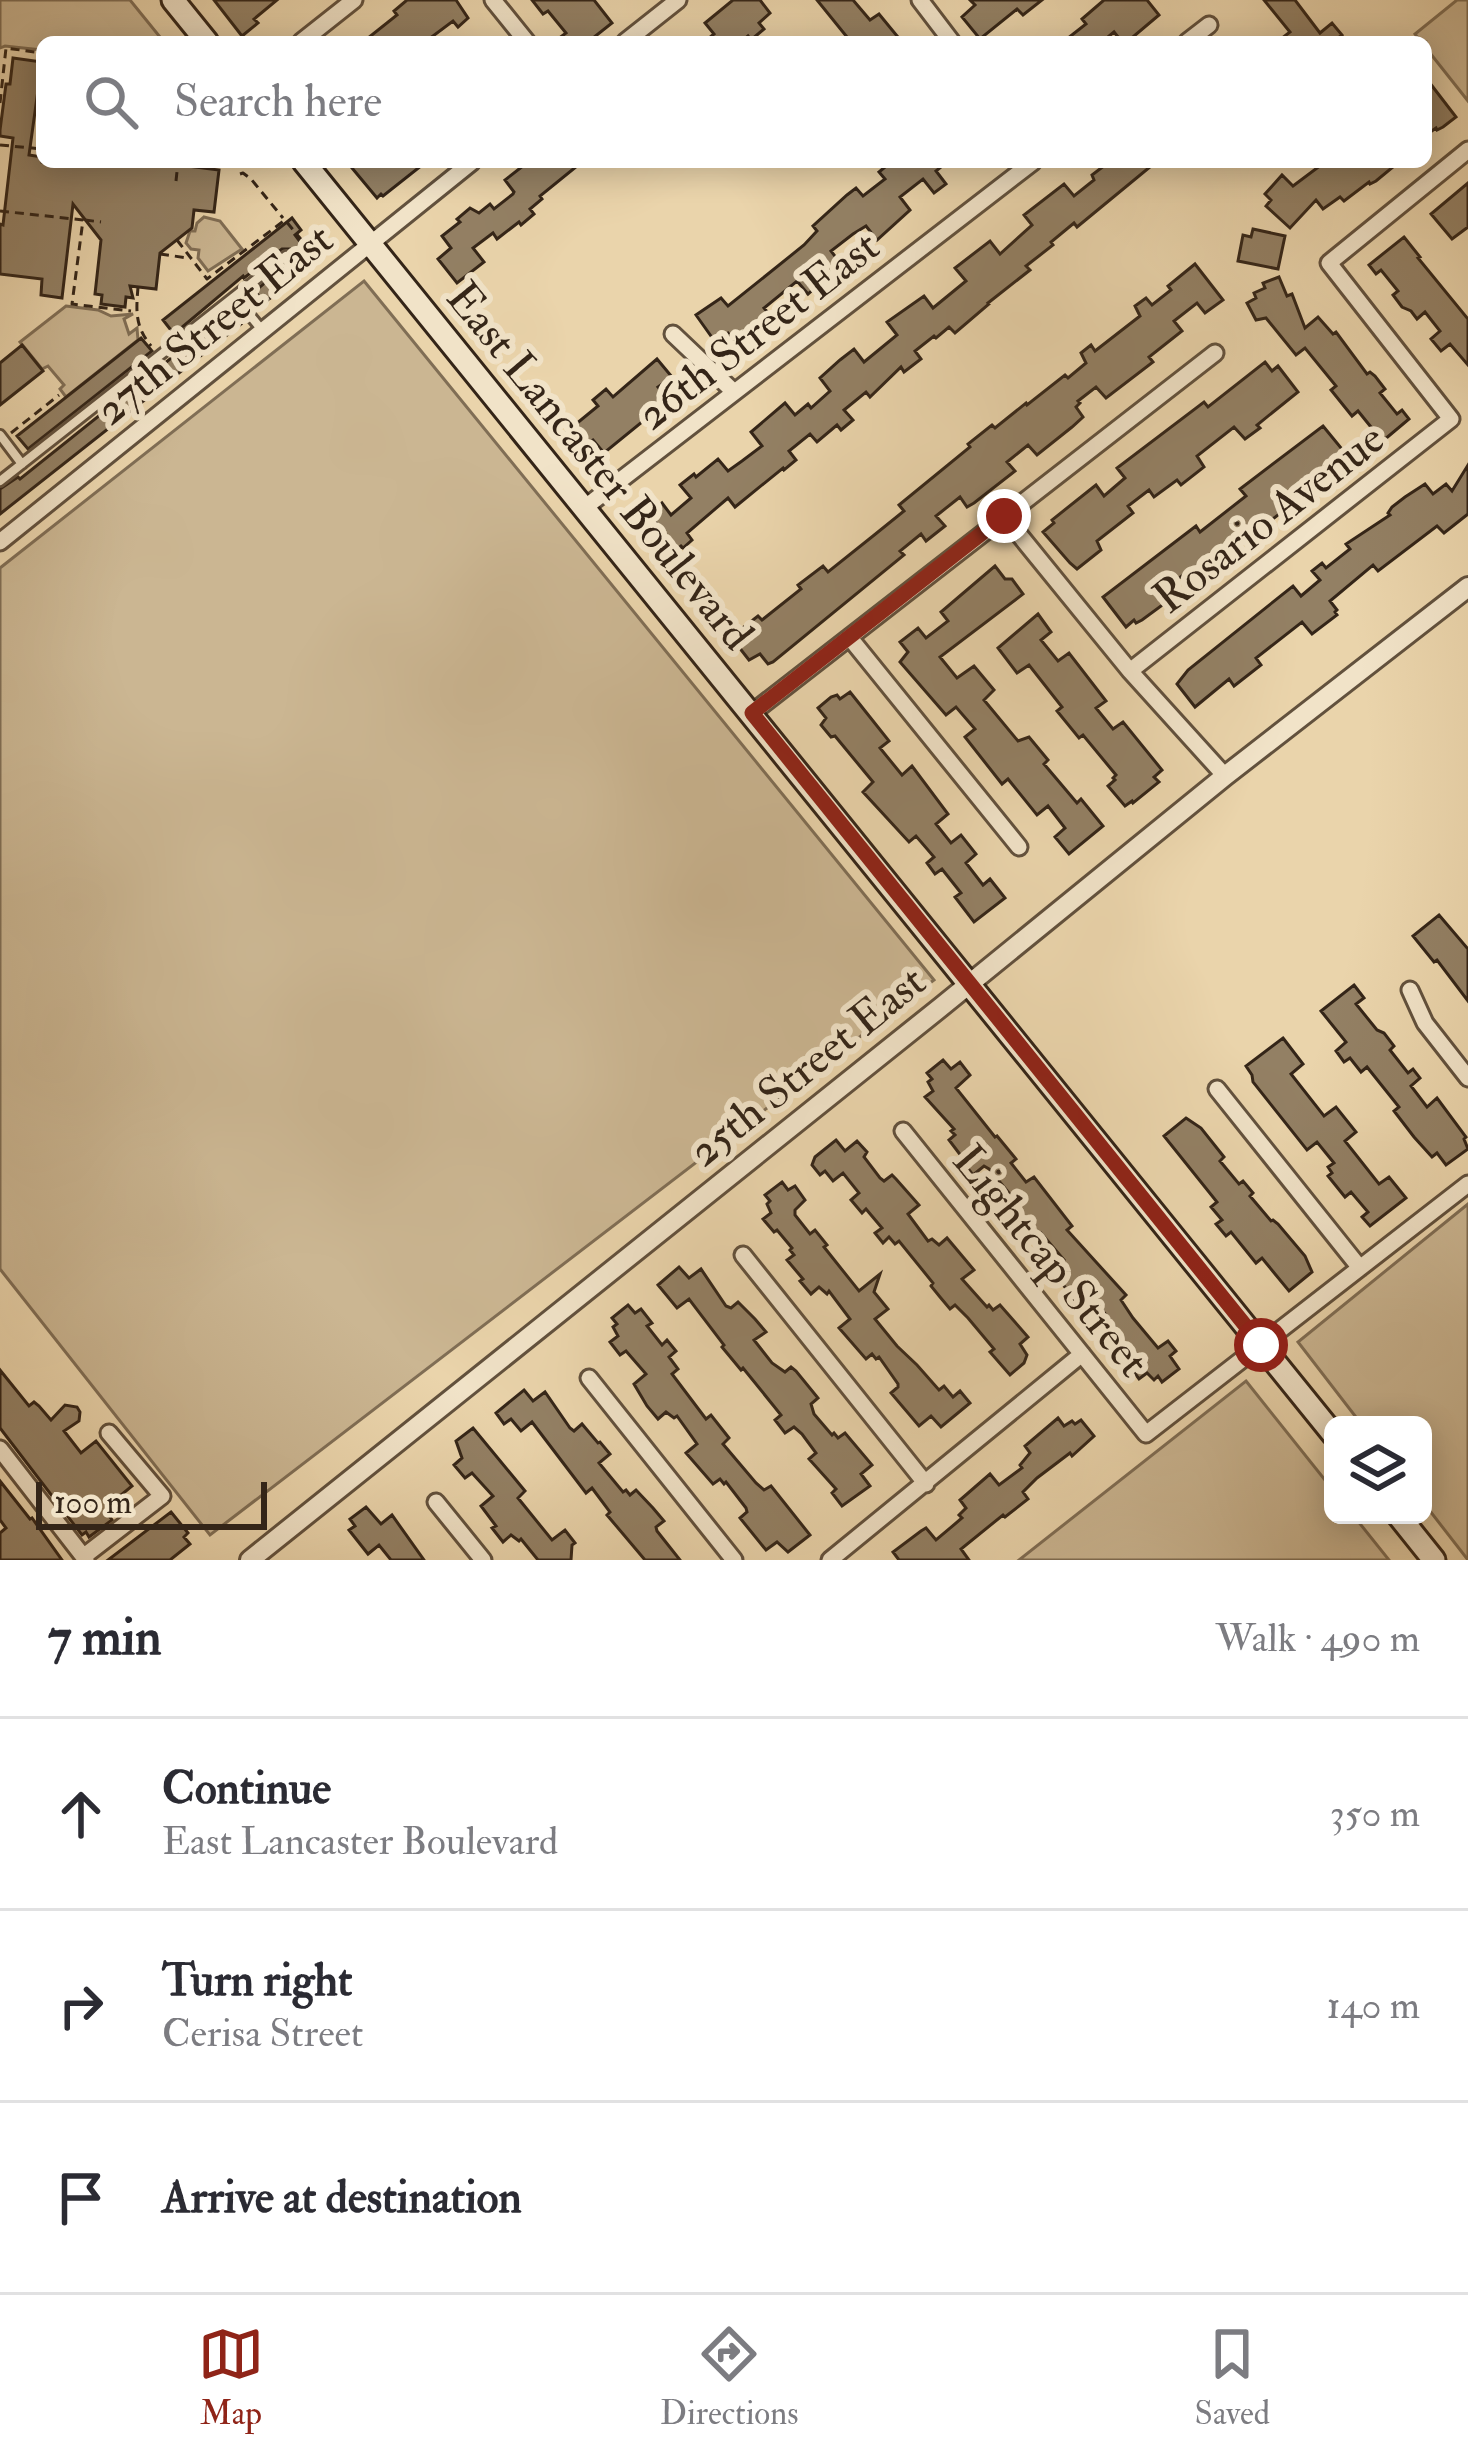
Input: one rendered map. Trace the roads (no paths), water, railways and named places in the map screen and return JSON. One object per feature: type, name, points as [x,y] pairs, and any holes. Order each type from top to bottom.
[{"type":"main road","points":[[173,0],[202,36]]},
{"type":"main road","name":"East Lancaster Boulevard","points":[[309,168],[1324,1423]]},
{"type":"main road","points":[[1405,1524],[1434,1560]]},
{"type":"street","points":[[309,36],[354,0]]},
{"type":"street","points":[[493,0],[522,36]]},
{"type":"street","points":[[633,36],[678,0]]},
{"type":"street","points":[[920,0],[947,36]]},
{"type":"street","points":[[1195,36],[1209,25]]},
{"type":"street","name":"Rosario Avenue","points":[[1130,671],[1451,419],[1329,263],[1468,150]]},
{"type":"street","name":"27th Street East","points":[[0,542],[464,168]]},
{"type":"street","name":"26th Street East","points":[[583,509],[1025,168]]},
{"type":"street","points":[[673,334],[733,391]]},
{"type":"street","points":[[752,713],[1215,353]]},
{"type":"street","points":[[1004,516],[1130,671],[1225,776]]},
{"type":"street","name":"25th Street East","points":[[250,1560],[1225,776],[1468,587]]},
{"type":"street","points":[[850,638],[1019,847]]},
{"type":"street","points":[[1410,990],[1425,1023],[1468,1078]]},
{"type":"street","points":[[1217,1089],[1360,1268]]},
{"type":"street","name":"Lightcap Street","points":[[903,1131],[1146,1434],[1261,1345]]},
{"type":"street","points":[[1261,1345],[1468,1184]]},
{"type":"street","points":[[743,1255],[926,1484]]},
{"type":"street","points":[[830,1560],[1082,1354]]},
{"type":"street","points":[[589,1378],[734,1560]]},
{"type":"street","points":[[0,1448],[84,1558],[162,1496],[109,1432]]},
{"type":"street","points":[[436,1502],[483,1560]]},
{"type":"lane","points":[[0,481],[286,256]]},
{"type":"lane","points":[[235,297],[262,330]]},
{"type":"lane","points":[[2,437],[22,464]]}]
